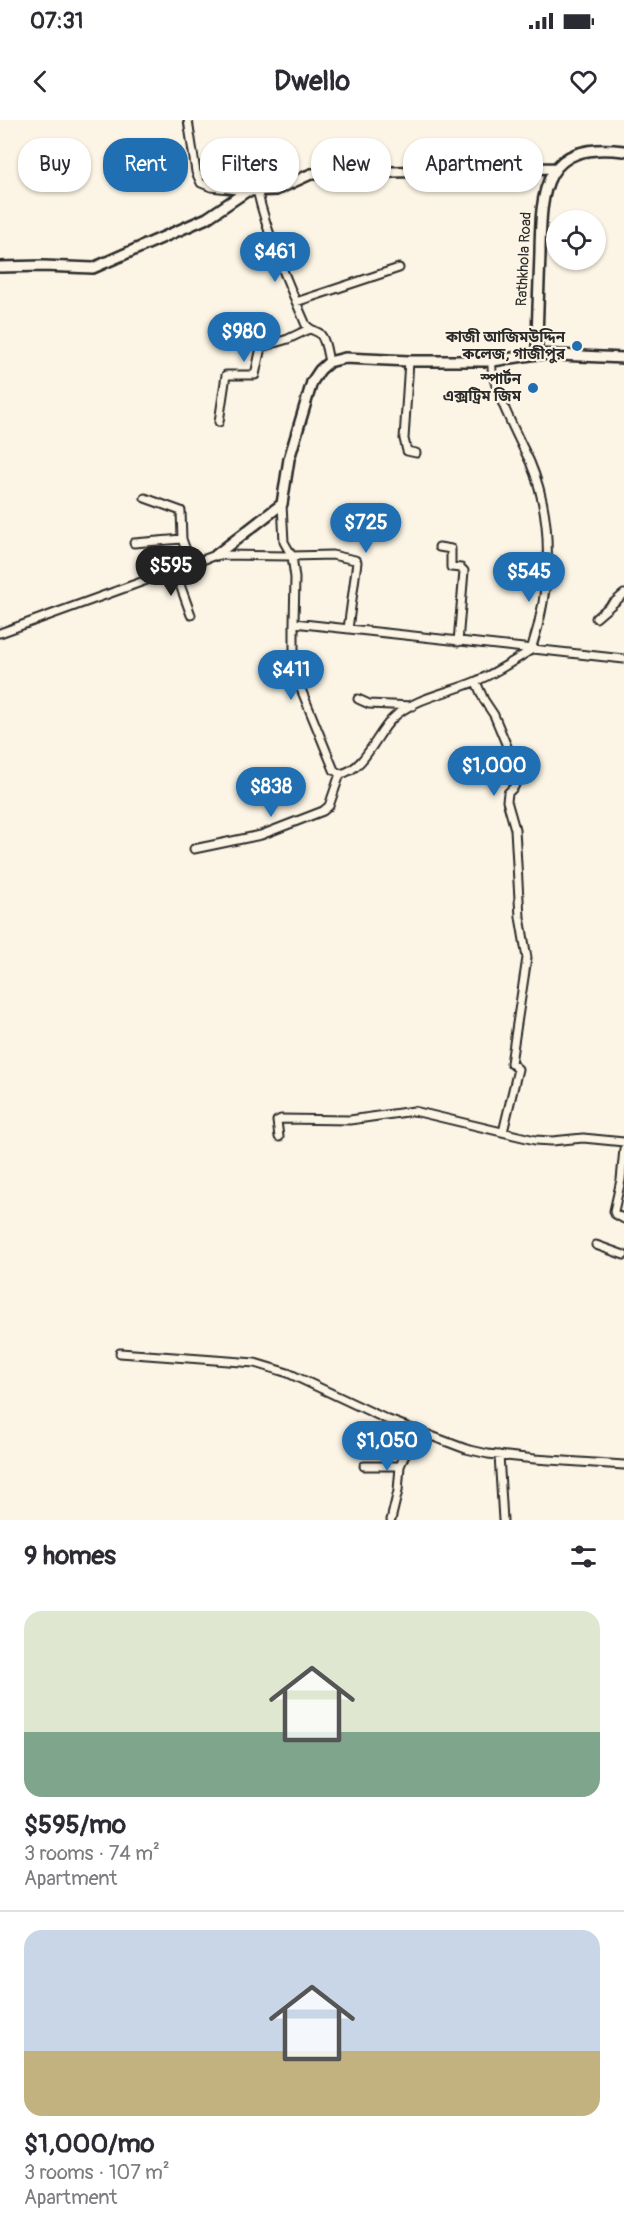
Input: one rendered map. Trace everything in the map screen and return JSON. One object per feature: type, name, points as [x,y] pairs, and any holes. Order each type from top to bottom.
[{"type":"main road","points":[[299,179],[311,174],[556,168],[567,159],[580,153],[605,150],[624,151],[624,147]]},
{"type":"main road","name":"Rathkhola Road","points":[[537,354],[540,224],[544,194],[556,168]]},
{"type":"main road","points":[[0,267],[43,266],[79,269],[103,265],[207,218],[249,192]]},
{"type":"main road","points":[[216,555],[282,504],[289,459],[312,382],[329,362],[345,358],[493,361],[537,354],[624,358]]},
{"type":"street","points":[[188,120],[196,172],[200,181]]},
{"type":"street","points":[[253,192],[296,302],[309,329],[320,334],[323,339],[329,362]]},
{"type":"street","points":[[296,302],[399,268]]},
{"type":"street","points":[[219,422],[226,375],[255,375],[261,347],[288,339],[309,329]]},
{"type":"street","points":[[409,361],[404,439],[407,451],[416,453]]},
{"type":"street","points":[[282,504],[284,542],[292,556],[295,579],[294,672],[334,770],[340,774],[348,773],[361,761],[394,717],[413,706],[476,682],[531,650],[540,614],[548,563],[546,522],[534,472],[495,383],[491,367],[493,361]]},
{"type":"street","points":[[145,498],[181,511],[182,539],[191,564]]},
{"type":"street","points":[[134,543],[182,539]]},
{"type":"street","points":[[439,547],[451,549],[451,567],[461,568],[464,571],[458,642]]},
{"type":"street","points":[[0,633],[216,555],[332,555],[355,560],[357,562],[348,630]]},
{"type":"street","points":[[175,571],[191,615]]},
{"type":"street","points":[[596,618],[624,594]]},
{"type":"street","points":[[294,623],[624,659]]},
{"type":"street","points":[[476,682],[506,741],[516,768],[517,780],[514,788],[508,793],[507,801],[515,829],[520,917],[527,958],[518,1029],[511,1057],[511,1063],[518,1070],[503,1132]]},
{"type":"street","points":[[358,699],[369,704],[413,706]]},
{"type":"street","points":[[194,849],[261,835],[323,811],[328,806],[340,774]]},
{"type":"street","points":[[279,1137],[277,1120],[281,1119],[351,1120],[414,1111],[535,1140],[583,1138],[624,1143]]},
{"type":"street","points":[[624,1149],[621,1180],[614,1211],[624,1219]]},
{"type":"street","points":[[596,1245],[624,1255]]},
{"type":"street","points":[[120,1353],[174,1355],[262,1365],[288,1373],[386,1419],[465,1449],[499,1455],[624,1465]]},
{"type":"street","points":[[391,1520],[398,1491],[400,1466],[408,1450],[409,1428]]},
{"type":"street","points":[[499,1455],[503,1520]]},
{"type":"street","points":[[364,1466],[400,1466]]},
{"type":"place","name":"কাজী আজিমউদ্দিন কলেজ, গাজীপুর","points":[[577,346]]},
{"type":"place","name":"স্পার্টন এক্সট্রিম জিম","points":[[533,388]]}]
